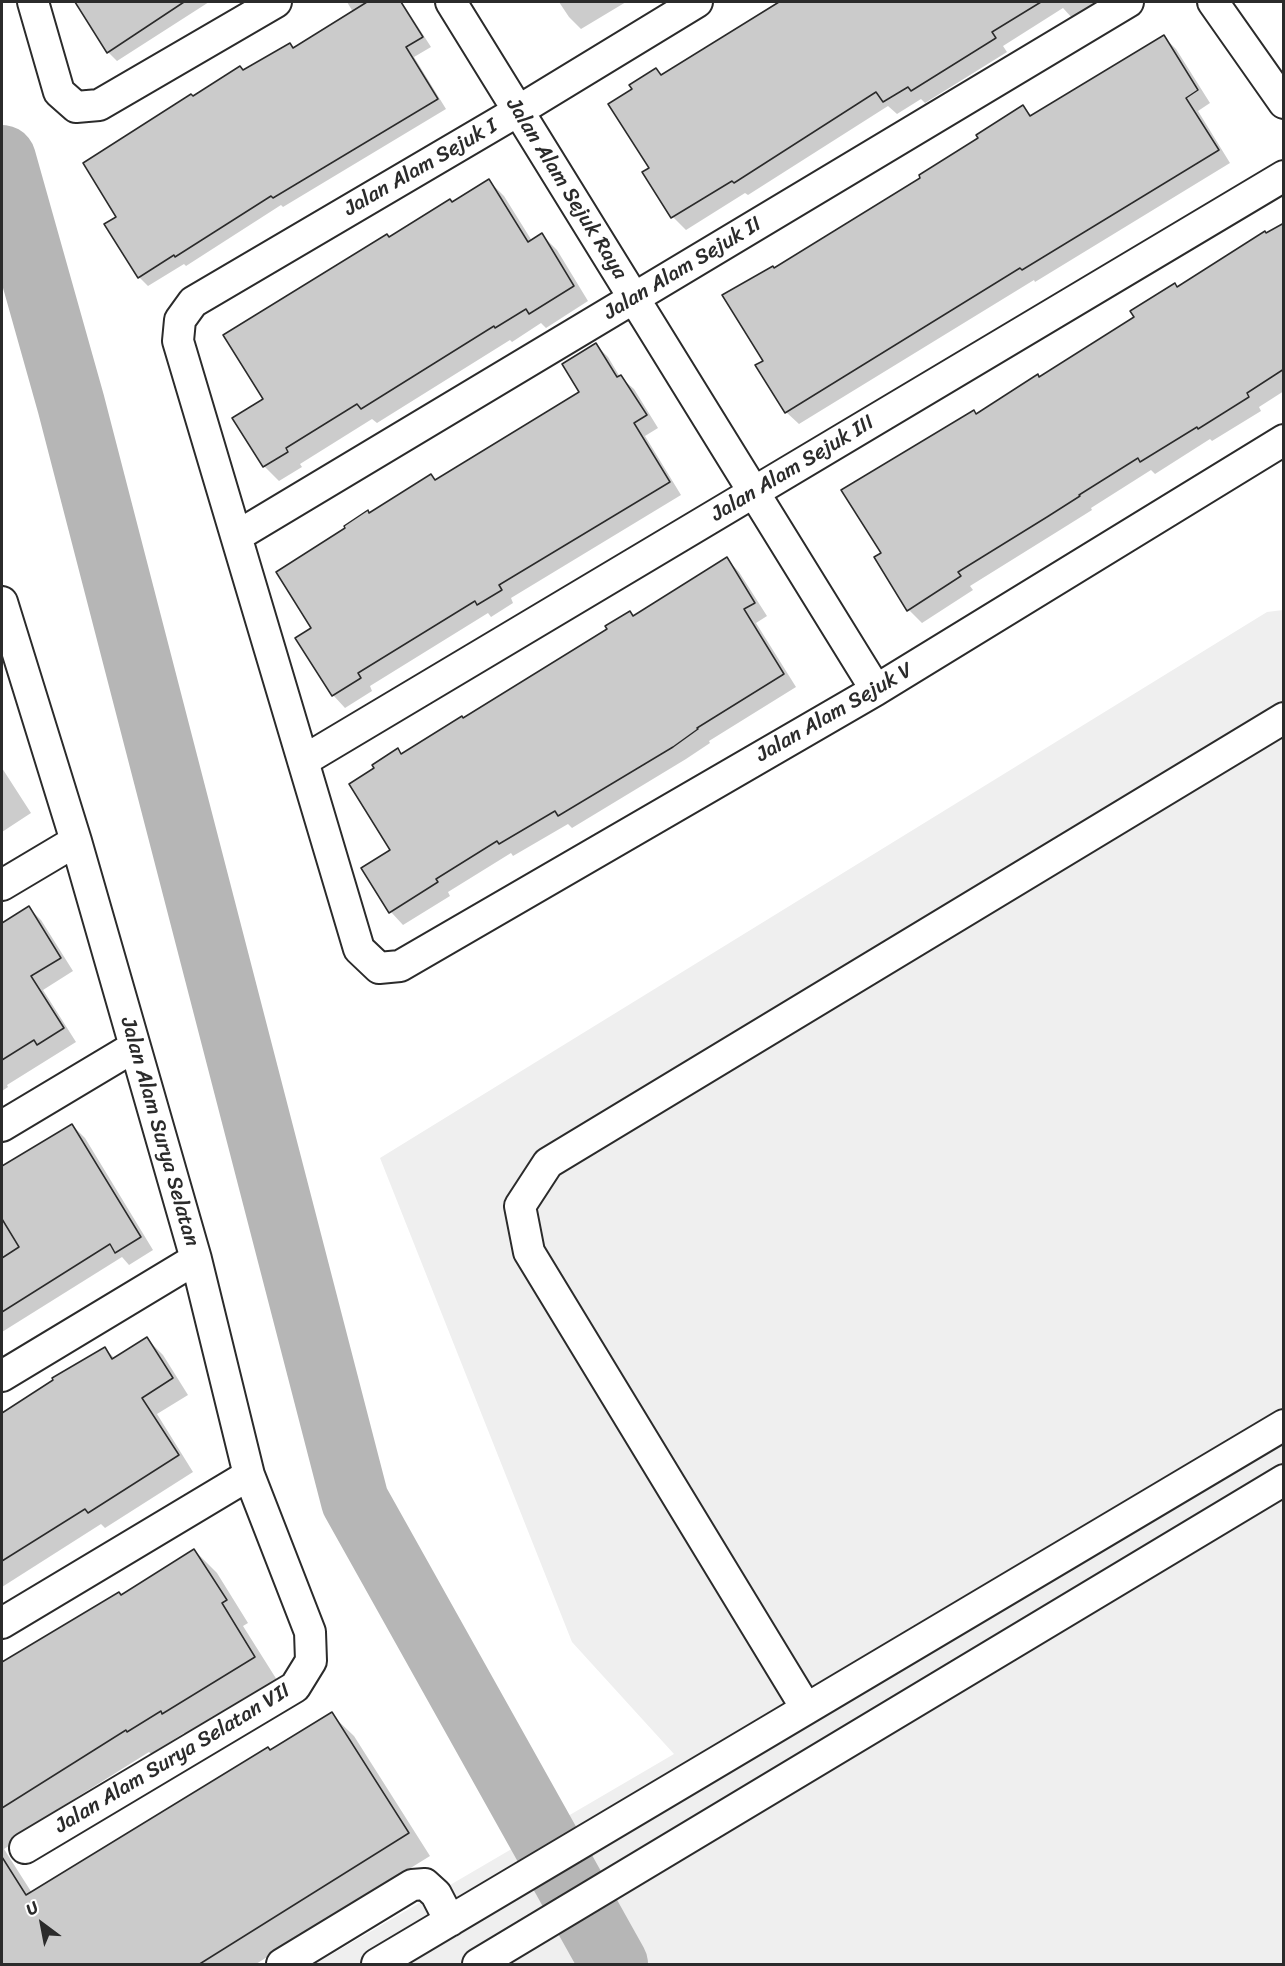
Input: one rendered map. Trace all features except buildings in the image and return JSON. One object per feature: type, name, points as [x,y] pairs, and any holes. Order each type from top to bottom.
[{"type":"street","points":[[33,2],[59,92],[76,107],[99,105],[276,2]]},
{"type":"street","name":"Jalan Alam Sejuk Raya","points":[[451,2],[876,690]]},
{"type":"street","name":"Jalan Alam Sejuk I","points":[[237,536],[178,341],[180,320],[193,302],[518,111],[697,2]]},
{"type":"street","name":"Jalan Alam Sejuk II","points":[[237,536],[1128,2]]},
{"type":"street","points":[[1213,2],[1284,104]]},
{"type":"street","name":"Jalan Alam Sejuk III","points":[[303,761],[1284,176]]},
{"type":"street","name":"Jalan Alam Sejuk V","points":[[303,761],[359,949],[379,968],[400,966],[876,690],[1284,440]]},
{"type":"street","points":[[237,536],[303,761]]},
{"type":"street","name":"Jalan Alam Surya Selatan","points":[[4,622],[76,841],[196,1259],[249,1475],[310,1632],[312,1661]]},
{"type":"street","points":[[806,1708],[529,1252],[520,1206],[548,1162],[1284,718]]},
{"type":"street","points":[[2,885],[76,841]]},
{"type":"street","points":[[2,1126],[134,1047]]},
{"type":"street","points":[[2,1376],[196,1259]]},
{"type":"street","points":[[377,1965],[1284,1425]]},
{"type":"street","points":[[2,1623],[249,1475]]},
{"type":"street","points":[[478,1965],[1284,1480]]},
{"type":"street","name":"Jalan Alam Surya Selatan VII","points":[[25,1848],[295,1687],[312,1661]]},
{"type":"street","points":[[282,1965],[412,1884],[425,1884],[436,1894],[450,1921]]},
{"type":"shaded area","points":[[1283,610],[1283,1964],[315,1964],[674,1754],[572,1642],[380,1158],[1267,612]]},
{"type":"waterway","points":[[2,159],[71,404],[355,1501],[614,1964]]}]
